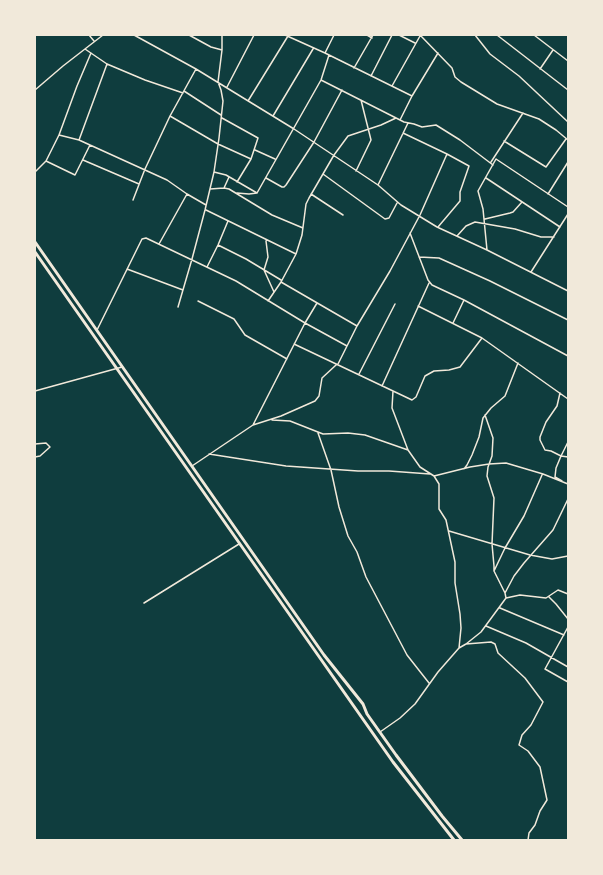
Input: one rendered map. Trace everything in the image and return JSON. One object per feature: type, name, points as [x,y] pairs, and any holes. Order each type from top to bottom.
[{"type":"main road","points":[[35,242],[324,654],[363,704],[367,714],[434,805],[462,840]]},
{"type":"main road","points":[[35,252],[393,762],[454,840]]},
{"type":"street","points":[[89,35],[94,42]]},
{"type":"street","points":[[35,90],[103,35]]},
{"type":"street","points":[[134,35],[227,87],[294,129],[378,185],[398,203],[438,227],[568,290]]},
{"type":"street","points":[[189,35],[211,47],[222,50]]},
{"type":"street","points":[[178,307],[214,172],[223,101],[218,82],[222,50],[222,35]]},
{"type":"street","points":[[227,87],[254,35]]},
{"type":"street","points":[[285,35],[412,96]]},
{"type":"street","points":[[325,53],[334,35]]},
{"type":"street","points":[[367,35],[372,38]]},
{"type":"street","points":[[354,68],[373,35]]},
{"type":"street","points":[[371,76],[392,35]]},
{"type":"street","points":[[399,35],[415,43]]},
{"type":"street","points":[[392,86],[420,35],[452,68],[455,77],[461,82],[497,104],[539,119],[567,139],[546,167],[504,141]]},
{"type":"street","points":[[475,35],[490,54],[519,76],[568,122]]},
{"type":"street","points":[[497,35],[540,70],[568,90]]},
{"type":"street","points":[[534,35],[568,61]]},
{"type":"street","points":[[248,101],[288,36]]},
{"type":"street","points":[[273,116],[313,48]]},
{"type":"street","points":[[85,49],[107,64],[145,80],[184,92],[221,115]]},
{"type":"street","points":[[540,70],[553,50]]},
{"type":"street","points":[[35,172],[46,161],[59,134],[91,53]]},
{"type":"street","points":[[400,120],[412,96],[438,53]]},
{"type":"street","points":[[257,193],[275,159],[322,80],[329,55]]},
{"type":"street","points":[[79,140],[107,64]]},
{"type":"street","points":[[133,200],[145,169],[170,116],[196,69]]},
{"type":"street","points":[[322,80],[400,120],[422,127],[436,125],[460,140],[493,165]]},
{"type":"street","points":[[266,178],[284,187],[314,142],[342,90]]},
{"type":"street","points":[[356,170],[370,143],[371,136],[361,100]]},
{"type":"street","points":[[490,162],[523,113]]},
{"type":"street","points":[[170,116],[218,144],[251,159]]},
{"type":"street","points":[[221,118],[258,138],[251,159],[237,182]]},
{"type":"street","points":[[268,301],[282,281],[296,254],[302,236],[306,204],[334,155],[348,136],[396,118]]},
{"type":"street","points":[[378,185],[408,123]]},
{"type":"street","points":[[403,133],[448,154],[468,166],[460,192],[460,201],[438,227]]},
{"type":"street","points":[[59,134],[79,140],[145,169],[167,180],[206,205]]},
{"type":"street","points":[[46,161],[75,175],[90,146]]},
{"type":"street","points":[[254,150],[275,159]]},
{"type":"street","points":[[192,466],[253,425],[315,401],[319,396],[322,378],[337,364],[420,215],[448,154]]},
{"type":"street","points":[[487,250],[483,209],[478,191],[496,159],[568,207]]},
{"type":"street","points":[[83,160],[139,184]]},
{"type":"street","points":[[548,194],[568,162]]},
{"type":"street","points":[[214,172],[229,177],[257,193]]},
{"type":"street","points":[[323,173],[385,219],[389,218],[398,203]]},
{"type":"street","points":[[224,188],[229,177]]},
{"type":"street","points":[[486,178],[560,228]]},
{"type":"street","points":[[210,189],[224,188],[237,193],[272,215],[303,228]]},
{"type":"street","points":[[237,193],[257,193]]},
{"type":"street","points":[[159,244],[187,194]]},
{"type":"street","points":[[311,194],[343,215]]},
{"type":"street","points":[[484,220],[514,212],[522,202]]},
{"type":"street","points":[[205,210],[266,241],[296,254]]},
{"type":"street","points":[[532,272],[568,214]]},
{"type":"street","points":[[207,267],[228,221]]},
{"type":"street","points":[[457,236],[463,229],[475,222],[515,229],[541,237],[554,237]]},
{"type":"street","points":[[410,233],[429,283],[464,300],[568,356]]},
{"type":"street","points":[[97,330],[142,239],[146,238],[236,281],[346,346]]},
{"type":"street","points":[[266,241],[268,257],[264,270],[274,292]]},
{"type":"street","points":[[218,245],[246,259],[357,326]]},
{"type":"street","points":[[419,257],[440,258],[568,320]]},
{"type":"street","points":[[127,269],[183,290]]},
{"type":"street","points":[[382,386],[429,283]]},
{"type":"street","points":[[453,323],[464,300]]},
{"type":"street","points":[[198,301],[234,320],[245,335],[287,359]]},
{"type":"street","points":[[253,425],[305,323],[317,303]]},
{"type":"street","points":[[359,375],[394,304]]},
{"type":"street","points":[[418,306],[482,338],[568,399]]},
{"type":"street","points":[[294,344],[382,386],[414,399],[425,376],[434,371],[450,370],[460,367],[482,338]]},
{"type":"street","points":[[462,470],[467,465],[472,455],[479,437],[482,420],[490,408],[505,396],[518,363]]},
{"type":"street","points":[[35,391],[122,367]]},
{"type":"street","points":[[393,391],[392,408],[408,450],[420,467],[434,476],[439,484],[439,509],[445,517],[449,531],[455,568],[455,583],[461,628],[459,648]]},
{"type":"street","points":[[560,393],[557,406],[546,422],[540,437],[545,450],[568,457]]},
{"type":"street","points":[[485,415],[493,438],[492,456],[487,476],[494,498],[492,544],[494,571],[506,598]]},
{"type":"street","points":[[268,420],[278,419],[290,421],[323,434],[348,433],[365,435],[408,450]]},
{"type":"street","points":[[318,433],[331,470],[339,507],[348,536],[357,552],[366,577],[407,655],[429,683]]},
{"type":"street","points":[[568,442],[556,468],[555,477],[568,484]]},
{"type":"street","points":[[35,444],[46,443],[50,447],[40,456],[35,457]]},
{"type":"street","points":[[210,454],[286,466],[331,470],[389,471],[431,474]]},
{"type":"street","points":[[434,476],[489,464],[509,463],[568,484]]},
{"type":"street","points":[[494,571],[505,548],[524,516],[543,474]]},
{"type":"street","points":[[505,593],[514,576],[530,555],[553,530],[568,499]]},
{"type":"street","points":[[449,531],[530,555],[552,559],[568,556]]},
{"type":"street","points":[[144,603],[239,544]]},
{"type":"street","points":[[380,732],[400,718],[415,704],[429,683],[459,648],[481,632],[506,598],[520,595],[538,598],[549,597],[558,590],[568,594]]},
{"type":"street","points":[[549,597],[568,619]]},
{"type":"street","points":[[499,607],[564,635]]},
{"type":"street","points":[[485,626],[526,643],[568,667]]},
{"type":"street","points":[[568,627],[553,658],[545,669],[568,682]]},
{"type":"street","points":[[466,644],[491,642],[495,644],[498,653],[525,678],[543,702],[531,725],[522,735],[519,745],[528,751],[540,768],[547,800],[540,811],[535,825],[529,833],[528,840]]}]
